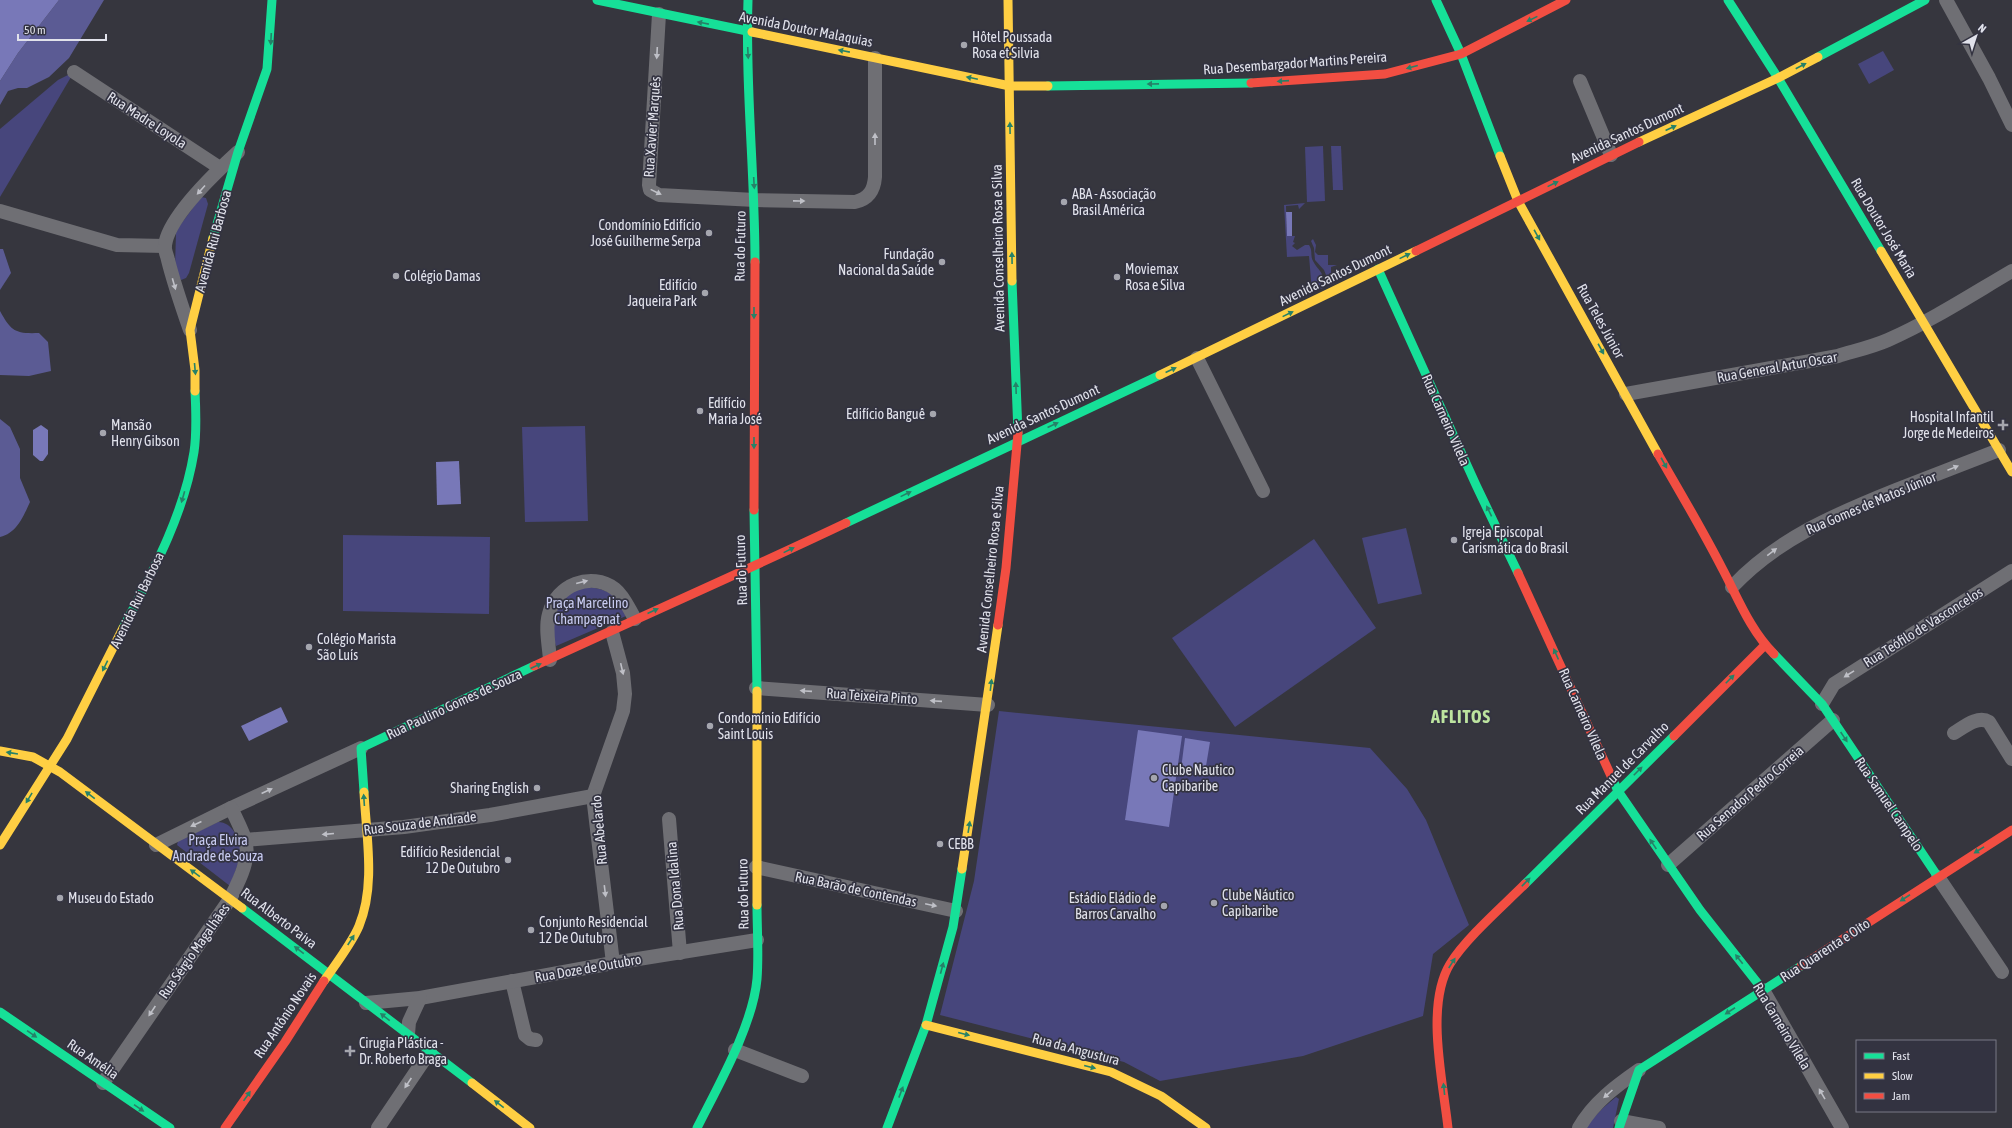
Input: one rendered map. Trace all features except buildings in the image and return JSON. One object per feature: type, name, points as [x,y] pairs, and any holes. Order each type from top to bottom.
[{"type":"street","name":"Avenida Rui Barbosa","points":[[190,330],[206,260],[238,152],[267,69],[270,47],[272,0]]},
{"type":"street","name":"Avenida Doutor Malaquias","points":[[598,0],[659,14],[1010,86]]},
{"type":"street","name":"Rua do Futuro","points":[[697,1128],[735,1050],[754,996],[756,980],[756,613],[754,567],[755,200],[748,0]]},
{"type":"street","name":"Avenida Conselheiro Rosa e Silva","points":[[887,1128],[926,1025],[953,927],[988,705],[1006,568],[1018,441],[1012,287],[1008,0]]},
{"type":"street","name":"Rua Teles Júnior","points":[[1436,0],[1461,54],[1518,201],[1722,568],[1743,611],[1765,645]]},
{"type":"street","name":"Rua Desembargador Martins Pereira","points":[[1010,86],[1249,83],[1377,74],[1461,54],[1566,0]]},
{"type":"street","name":"Rua Doutor José Maria","points":[[1728,0],[1778,78],[2012,472]]},
{"type":"street","name":"Avenida Santos Dumont","points":[[754,567],[1018,441],[1197,358],[1611,155],[1778,78],[1924,0]]},
{"type":"street","points":[[1946,0],[1989,78],[2012,125]]},
{"type":"street","name":"Rua Xavier Marquês","points":[[659,14],[650,190],[659,195],[755,200],[855,202],[863,200],[870,195],[874,187],[876,177],[875,58]]},
{"type":"street","name":"Rua Madre Loyola","points":[[74,72],[220,168]]},
{"type":"street","points":[[1580,81],[1611,155]]},
{"type":"street","name":"Avenida Rui Barbosa","points":[[0,845],[49,765],[67,739],[149,578],[182,503],[194,452],[196,415],[195,370],[190,330],[174,286],[165,246],[170,231],[177,219],[220,168],[238,152]]},
{"type":"street","points":[[0,212],[117,245],[165,246]]},
{"type":"street","name":"Rua Carneiro Vilela","points":[[1378,269],[1476,484],[1540,617],[1618,791],[1700,910],[1763,990],[1842,1128]]},
{"type":"street","name":"Rua General Artur Oscar","points":[[1626,394],[1838,356],[1887,340],[1923,322],[2012,272]]},
{"type":"street","points":[[1197,358],[1263,491]]},
{"type":"street","name":"Rua Gomes de Matos Júnior","points":[[1732,587],[1750,568],[1783,543],[1822,521],[1999,450]]},
{"type":"street","name":"Rua Paulino Gomes de Souza","points":[[156,845],[231,808],[612,632],[635,619],[754,567]]},
{"type":"street","points":[[1722,568],[1750,568]]},
{"type":"street","name":"Rua Teófilo de Vasconcelos","points":[[1808,688],[1834,684],[2012,571]]},
{"type":"street","points":[[550,660],[548,627],[549,613],[552,605],[568,587],[590,580],[608,584],[623,598],[635,619]]},
{"type":"street","name":"Rua Abelardo","points":[[612,632],[623,673],[625,694],[623,711],[593,796],[613,963]]},
{"type":"street","name":"Rua Manuel de Carvalho","points":[[1448,1128],[1436,1021],[1437,1002],[1442,983],[1450,964],[1466,944],[1499,910],[1765,645]]},
{"type":"street","name":"Rua Samuel Campelo","points":[[1765,645],[1822,704],[2002,972]]},
{"type":"street","name":"Rua Teófilo de Vasconcelos","points":[[1822,704],[1834,684]]},
{"type":"street","name":"Rua Teixeira Pinto","points":[[756,688],[988,705]]},
{"type":"street","name":"Rua Senador Pedro Correia","points":[[1668,865],[1833,720]]},
{"type":"street","points":[[1954,733],[1978,720],[1986,720],[1989,722],[2012,759]]},
{"type":"street","name":"Rua Antônio Novais","points":[[225,1128],[330,974],[359,927],[367,898],[366,830],[361,748]]},
{"type":"street","name":"Rua Alberto Paiva","points":[[0,751],[33,756],[49,765],[330,974],[530,1128]]},
{"type":"street","name":"Rua Souza de Andrade","points":[[245,840],[404,827],[490,815],[593,796]]},
{"type":"street","name":"Rua Sérgio Magalhães","points":[[103,1083],[230,899],[244,866],[245,840],[231,808]]},
{"type":"street","name":"Rua Dona Idalina","points":[[669,819],[680,953]]},
{"type":"street","name":"Rua Quarenta e Oito","points":[[1579,1128],[1585,1118],[1601,1100],[1639,1070],[2012,830]]},
{"type":"street","name":"Rua Barão de Contendas","points":[[756,867],[956,911]]},
{"type":"street","name":"Rua Doze de Outubro","points":[[366,1003],[420,998],[613,963],[757,940]]},
{"type":"street","points":[[512,981],[525,1035],[530,1039],[536,1040]]},
{"type":"street","points":[[408,1034],[409,1022],[420,998]]},
{"type":"street","name":"Rua Amélia","points":[[0,1012],[170,1128]]},
{"type":"street","name":"Rua da Angustura","points":[[926,1025],[1111,1072],[1138,1082],[1158,1093],[1206,1128]]},
{"type":"street","points":[[735,1050],[802,1076]]},
{"type":"street","points":[[378,1128],[430,1051]]},
{"type":"street","points":[[1639,1070],[1620,1124],[1659,1128]]},
{"type":"green space","points":[[1883,51],[1894,70],[1869,84],[1858,64]]},
{"type":"green space","points":[[74,72],[0,197],[0,129],[58,80]]},
{"type":"green space","points":[[1323,146],[1325,201],[1307,202],[1305,147]]},
{"type":"green space","points":[[1331,146],[1341,146],[1343,190],[1333,190]]},
{"type":"green space","points":[[201,197],[206,198],[208,204],[189,273],[186,278],[181,280],[175,268],[176,233],[178,228]]},
{"type":"green space","points":[[1305,203],[1299,209],[1298,205],[1286,206],[1287,236],[1295,236],[1293,242],[1295,243],[1292,246],[1297,250],[1305,245],[1309,245],[1310,247],[1312,259],[1321,272],[1323,282],[1323,288],[1312,292],[1309,256],[1287,257],[1284,205]]},
{"type":"green space","points":[[1313,239],[1316,245],[1315,252],[1318,255],[1328,255],[1328,265],[1337,265],[1331,267],[1331,273],[1334,273],[1334,283],[1330,285],[1324,270],[1315,260],[1314,248],[1311,241]]},
{"type":"green space","points":[[585,426],[588,521],[525,522],[522,427]]},
{"type":"green space","points":[[1406,528],[1422,594],[1378,604],[1362,538]]},
{"type":"green space","points":[[343,535],[490,537],[489,614],[343,611]]},
{"type":"green space","points":[[1314,539],[1376,628],[1235,727],[1172,638]]},
{"type":"green space","name":"Praça Marcelino Champagnat","points":[[584,586],[600,589],[610,594],[618,602],[626,616],[556,646],[554,640],[554,619],[556,612],[562,600],[567,595]]},
{"type":"green space","name":"Clube Náutico Capibaribe","points":[[999,711],[1370,748],[1407,789],[1426,820],[1469,925],[1433,954],[1423,1016],[1303,1056],[1160,1081],[1124,1062],[940,1015],[974,881]]},
{"type":"green space","name":"Praça Elvira Andrade de Souza","points":[[218,822],[228,825],[231,828],[237,836],[243,850],[230,886],[177,845],[178,841]]},
{"type":"green space","points":[[1616,1097],[1619,1099],[1613,1128],[1584,1128],[1603,1108]]},
{"type":"shaded area","points":[[59,0],[104,0],[69,58],[49,77],[27,88],[18,88],[8,91],[0,105],[0,81],[18,53]]},
{"type":"shaded area","points":[[0,249],[3,249],[11,273],[0,290]]},
{"type":"shaded area","points":[[0,311],[7,323],[15,330],[24,333],[39,333],[48,342],[51,371],[29,376],[0,375]]},
{"type":"shaded area","points":[[0,419],[10,427],[20,449],[20,478],[30,502],[19,524],[11,532],[0,537]]},
{"type":"water","points":[[0,0],[59,0],[18,53],[0,81]]},
{"type":"water","points":[[1286,212],[1292,212],[1292,236],[1287,236]]},
{"type":"water","points":[[41,425],[48,430],[48,454],[43,461],[40,461],[33,455],[33,430]]},
{"type":"water","points":[[459,461],[461,504],[437,505],[436,462]]},
{"type":"water","points":[[281,707],[288,722],[249,741],[241,726]]},
{"type":"water","name":"Clube Nautico Capibaribe","points":[[1138,730],[1182,736],[1169,827],[1125,820]]},
{"type":"water","points":[[1185,738],[1210,742],[1205,772],[1181,769]]},
{"type":"traffic: fast","points":[[213,238],[238,152],[267,69],[272,0]]},
{"type":"traffic: fast","points":[[597,0],[752,32]]},
{"type":"traffic: fast","points":[[748,0],[747,33],[755,262]]},
{"type":"traffic: fast","points":[[1436,0],[1461,54],[1500,156]]},
{"type":"traffic: fast","points":[[1728,0],[1778,78],[1881,251]]},
{"type":"traffic: fast","points":[[1818,57],[1925,0]]},
{"type":"traffic: fast","points":[[1048,86],[1251,83]]},
{"type":"traffic: fast","points":[[1378,269],[1476,485],[1518,573]]},
{"type":"traffic: fast","points":[[1012,281],[1018,433]]},
{"type":"traffic: fast","points":[[846,523],[1160,375]]},
{"type":"traffic: fast","points":[[123,628],[156,565],[183,498],[195,444],[195,391]]},
{"type":"traffic: fast","points":[[754,510],[757,691]]},
{"type":"traffic: fast","points":[[1774,654],[1822,704],[1938,877]]},
{"type":"traffic: fast","points":[[364,792],[361,748],[534,666]]},
{"type":"traffic: fast","points":[[1525,884],[1674,736]]},
{"type":"traffic: fast","points":[[1612,778],[1618,791],[1700,910],[1763,990]]},
{"type":"traffic: fast","points":[[887,1128],[926,1025],[953,927],[962,869]]},
{"type":"traffic: fast","points":[[697,1128],[724,1075],[749,1016],[754,997],[758,970],[757,905]]},
{"type":"traffic: fast","points":[[242,908],[472,1083]]},
{"type":"traffic: fast","points":[[1619,1128],[1639,1070],[1801,966]]},
{"type":"traffic: fast","points":[[0,1012],[170,1128]]},
{"type":"traffic: slow","points":[[1008,0],[1012,281]]},
{"type":"traffic: slow","points":[[752,32],[1010,86],[1048,86]]},
{"type":"traffic: slow","points":[[1639,142],[1778,78],[1818,57]]},
{"type":"traffic: slow","points":[[1500,156],[1518,201],[1658,454]]},
{"type":"traffic: slow","points":[[195,391],[195,370],[190,330],[213,238]]},
{"type":"traffic: slow","points":[[1160,375],[1416,251]]},
{"type":"traffic: slow","points":[[1881,251],[2012,472]]},
{"type":"traffic: slow","points":[[962,869],[998,625]]},
{"type":"traffic: slow","points":[[0,845],[67,739],[123,628]]},
{"type":"traffic: slow","points":[[757,691],[757,905]]},
{"type":"traffic: slow","points":[[0,751],[33,757],[60,772],[242,908]]},
{"type":"traffic: slow","points":[[324,981],[352,940],[359,926],[364,910],[369,877],[364,792]]},
{"type":"traffic: slow","points":[[926,1025],[1111,1072],[1161,1096],[1206,1128]]},
{"type":"traffic: slow","points":[[472,1083],[530,1128]]},
{"type":"traffic: jam","points":[[1251,83],[1385,74],[1461,54],[1566,0]]},
{"type":"traffic: jam","points":[[1416,251],[1639,142]]},
{"type":"traffic: jam","points":[[754,510],[755,262]]},
{"type":"traffic: jam","points":[[998,625],[1006,568],[1018,433]]},
{"type":"traffic: jam","points":[[1658,454],[1707,539],[1751,624],[1774,654]]},
{"type":"traffic: jam","points":[[534,666],[846,523]]},
{"type":"traffic: jam","points":[[1518,573],[1612,778]]},
{"type":"traffic: jam","points":[[1674,736],[1765,645]]},
{"type":"traffic: jam","points":[[1801,966],[2012,830]]},
{"type":"traffic: jam","points":[[1448,1128],[1440,1066],[1437,1022],[1438,1000],[1443,981],[1450,964],[1465,944],[1485,922],[1525,884]]},
{"type":"traffic: jam","points":[[225,1128],[285,1042],[324,981]]},
{"type":"place","name":"Hôtel Poussada Rosa et Silvia","points":[[964,45]]},
{"type":"place","name":"ABA - Associação Brasil América","points":[[1064,202]]},
{"type":"place","name":"Condomínio Edifício José Guilherme Serpa","points":[[709,233]]},
{"type":"place","name":"Fundação Nacional da Saúde","points":[[942,262]]},
{"type":"place","name":"Colégio Damas","points":[[396,276]]},
{"type":"place","name":"Moviemax Rosa e Silva","points":[[1117,277]]},
{"type":"place","name":"Edifício Jaqueira Park","points":[[705,293]]},
{"type":"place","name":"Edifício Maria José","points":[[700,411]]},
{"type":"place","name":"Edifício Banguê","points":[[933,414]]},
{"type":"place","name":"Hospital Infantil Jorge de Medeiros","points":[[2003,425]]},
{"type":"place","name":"Mansão Henry Gibson","points":[[103,433]]},
{"type":"place","name":"Igreja Episcopal Carismática do Brasil","points":[[1454,540]]},
{"type":"place","name":"Colégio Marista São Luís","points":[[309,647]]},
{"type":"place","name":"Condomínio Edifício Saint Louis","points":[[710,726]]},
{"type":"place","name":"Clube Nautico Capibaribe","points":[[1154,778]]},
{"type":"place","name":"Sharing English","points":[[537,788]]},
{"type":"place","name":"CEBB","points":[[940,844]]},
{"type":"place","name":"Edifício Residencial 12 De Outubro","points":[[508,860]]},
{"type":"place","name":"Museu do Estado","points":[[60,898]]},
{"type":"place","name":"Clube Náutico Capibaribe","points":[[1214,903]]},
{"type":"place","name":"Estádio Eládio de Barros Carvalho","points":[[1164,906]]},
{"type":"place","name":"Conjunto Residencial 12 De Outubro","points":[[531,930]]},
{"type":"place","name":"Cirugia Plástica - Dr. Roberto Braga","points":[[350,1051]]},
{"type":"district","name":"AFLITOS","points":[[1461,717]]}]
